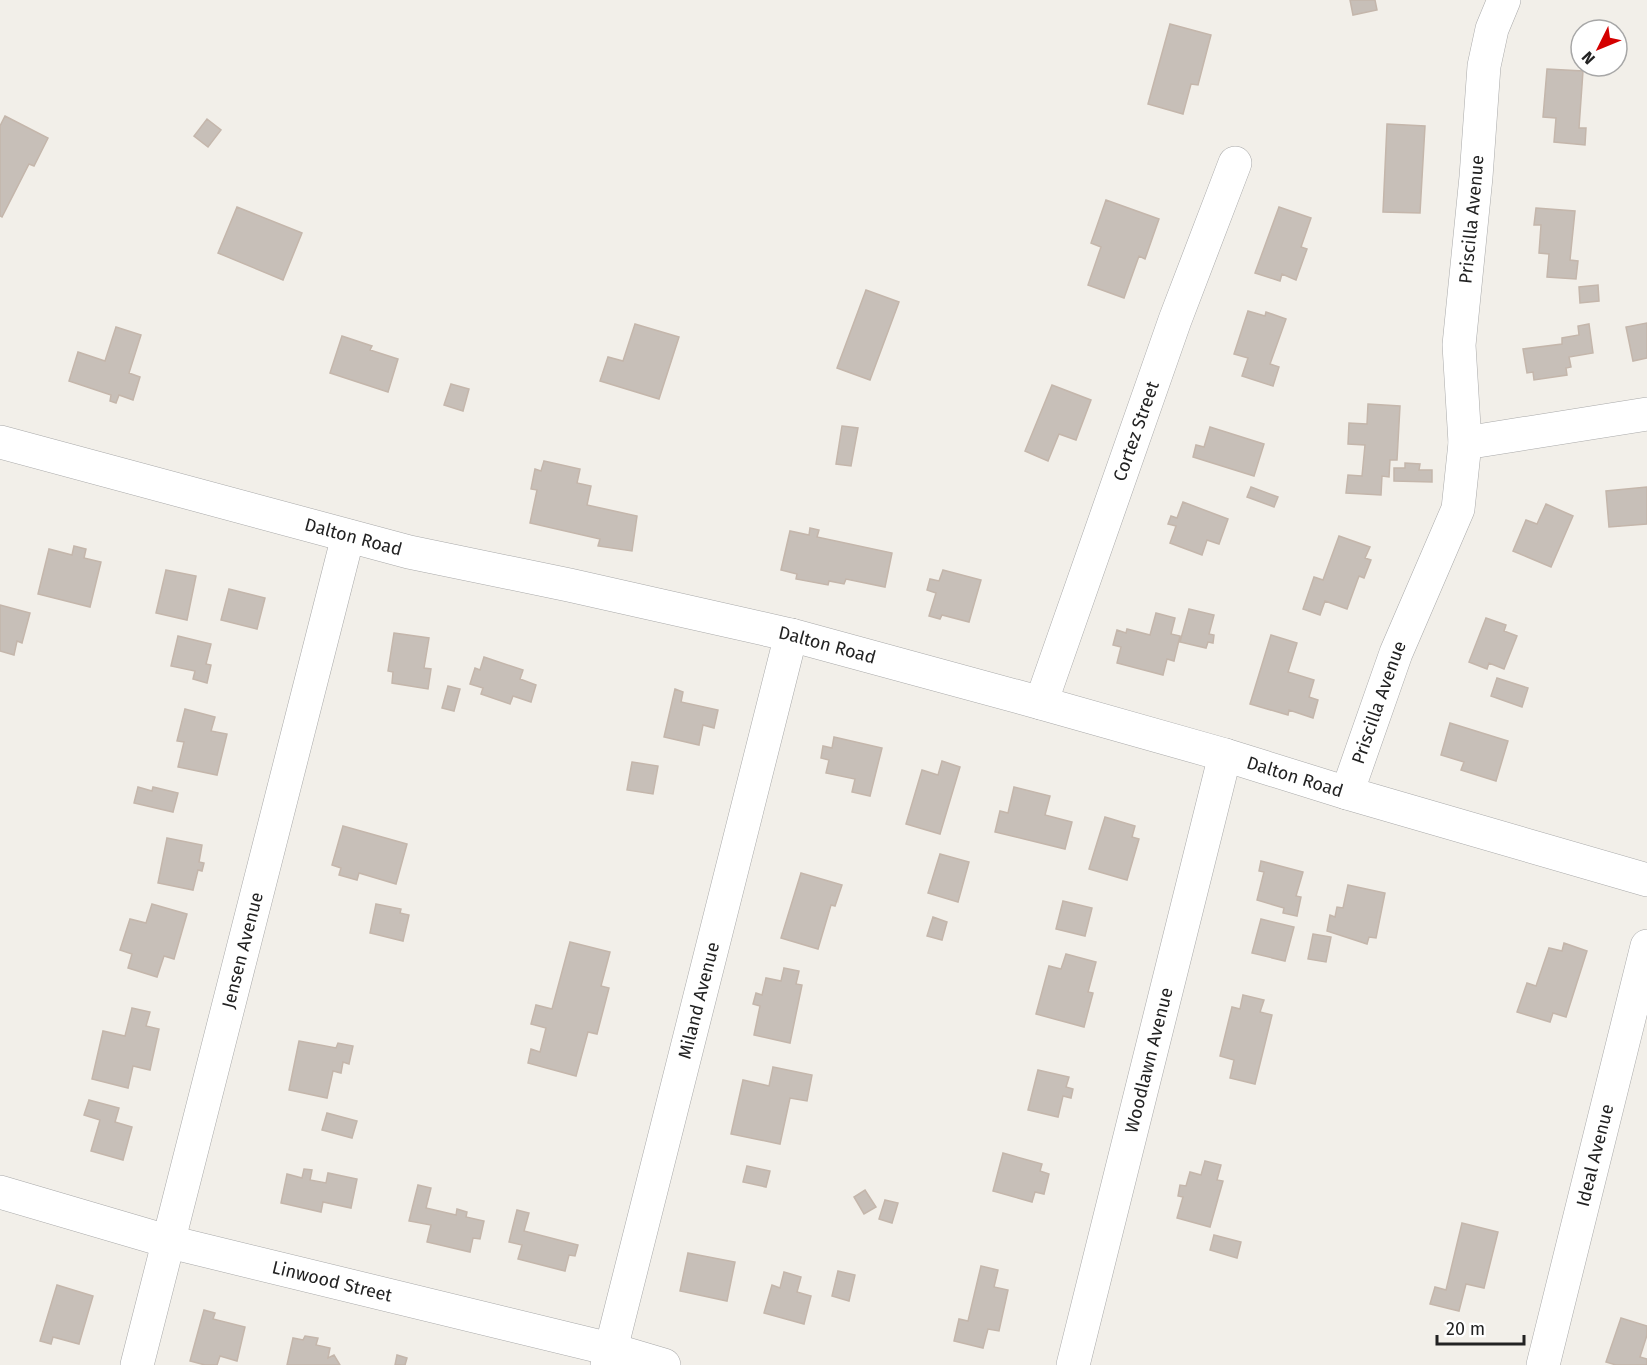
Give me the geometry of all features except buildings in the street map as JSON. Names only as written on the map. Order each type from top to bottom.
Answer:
[{"type":"street","name":"Priscilla Avenue","points":[[1347,793],[1396,653],[1458,509],[1466,443],[1459,345],[1476,177],[1484,66],[1492,29],[1504,0]]},
{"type":"street","name":"Cortez Street","points":[[1041,703],[1175,320],[1235,163]]},
{"type":"street","points":[[1466,443],[1647,414]]},
{"type":"street","name":"Dalton Road","points":[[0,442],[409,552],[791,635],[1225,755],[1647,880]]},
{"type":"street","name":"Jensen Avenue","points":[[137,1365],[348,537]]},
{"type":"street","name":"Miland Avenue","points":[[609,1357],[791,635]]},
{"type":"street","name":"Woodlawn Avenue","points":[[1073,1365],[1225,755]]},
{"type":"street","name":"Ideal Avenue","points":[[1543,1365],[1647,946]]},
{"type":"street","name":"Linwood Street","points":[[0,1192],[170,1242],[609,1357],[664,1365]]}]
